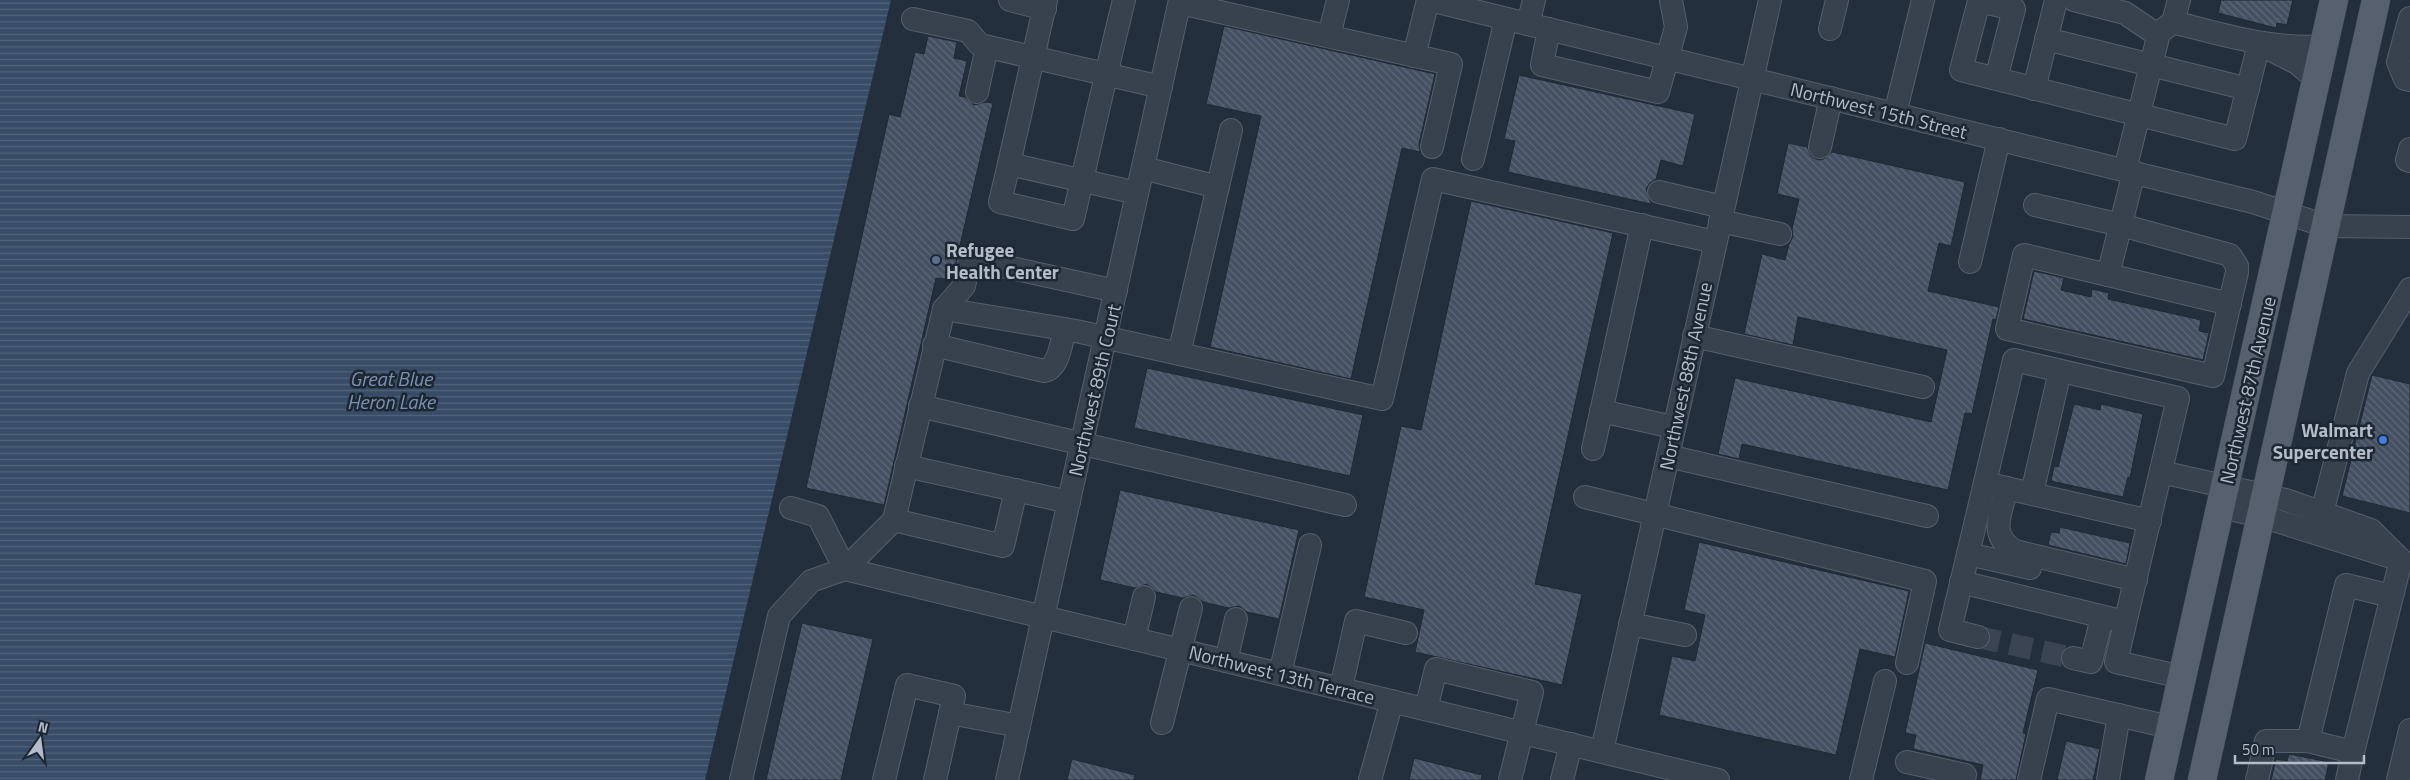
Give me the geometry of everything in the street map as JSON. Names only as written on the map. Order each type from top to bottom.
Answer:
[{"type":"main road","name":"Northwest 87th Avenue","points":[[2159,780],[2334,0]]},
{"type":"main road","points":[[2202,780],[2376,0]]},
{"type":"street","points":[[1010,0],[1046,4],[1000,202],[1073,219],[1124,0]]},
{"type":"street","points":[[1329,36],[1338,0]]},
{"type":"street","points":[[1414,56],[1434,0]]},
{"type":"street","name":"Northwest 15th Street","points":[[1434,0],[1495,11],[1539,27],[2253,202],[2326,226],[2410,227]]},
{"type":"street","points":[[1534,0],[1539,27],[1542,65],[1658,92],[1676,27],[1671,0]]},
{"type":"street","name":"Northwest 88th Avenue","points":[[1602,751],[1770,0]]},
{"type":"street","points":[[1830,28],[1837,0]]},
{"type":"street","points":[[1895,114],[1924,0]]},
{"type":"street","points":[[2034,89],[2056,0]]},
{"type":"street","points":[[2074,0],[2125,13],[2144,27],[2166,28],[2259,44],[2299,48],[2324,46]]},
{"type":"street","points":[[2108,275],[2121,225],[2139,115],[2151,65],[2179,0]]},
{"type":"street","points":[[1180,1],[1451,64],[1432,147]]},
{"type":"street","name":"Northwest 89th Court","points":[[1007,780],[1180,1]]},
{"type":"street","points":[[1473,160],[1495,11]]},
{"type":"street","points":[[2410,18],[2398,62],[2405,79],[2410,80]]},
{"type":"street","points":[[913,19],[968,31],[980,45],[987,47],[1161,87]]},
{"type":"street","points":[[2046,39],[2248,89]]},
{"type":"street","points":[[2259,44],[2297,63],[2316,79]]},
{"type":"street","points":[[1996,79],[2235,139],[2259,44]]},
{"type":"street","points":[[977,92],[987,47]]},
{"type":"street","points":[[1820,147],[1831,98]]},
{"type":"street","points":[[1179,354],[1231,130]]},
{"type":"street","points":[[1970,262],[1999,139]]},
{"type":"street","points":[[2410,149],[2407,160],[2410,161]]},
{"type":"street","points":[[1008,164],[1137,194]]},
{"type":"street","points":[[1143,168],[1218,187]]},
{"type":"street","points":[[944,309],[1065,329],[1382,399],[1433,179],[1642,225],[1719,223],[1780,234]]},
{"type":"street","points":[[1659,192],[1719,223]]},
{"type":"street","points":[[2035,204],[2230,255],[2237,266],[2237,272],[2230,301],[2213,376],[2007,329],[2024,255],[2108,275],[2230,301],[2265,308]]},
{"type":"street","points":[[1593,449],[1642,225]]},
{"type":"street","points":[[741,780],[779,616],[811,581],[845,569],[894,520],[944,309],[964,286],[970,259],[1116,291]]},
{"type":"street","points":[[2322,513],[2358,373],[2410,289]]},
{"type":"street","points":[[934,345],[1044,371],[1049,370],[1055,364],[1065,329]]},
{"type":"street","points":[[1694,336],[1923,387]]},
{"type":"street","points":[[1978,637],[1950,630],[2014,360],[2178,398],[2116,662],[2182,677]]},
{"type":"street","points":[[2032,494],[2060,371]]},
{"type":"street","points":[[920,406],[1345,505]]},
{"type":"street","points":[[1601,411],[1673,428]]},
{"type":"street","points":[[1668,456],[1927,516]]},
{"type":"street","points":[[906,466],[1069,502]]},
{"type":"street","points":[[2161,472],[2223,497],[2263,506],[2322,513],[2371,530],[2406,562]]},
{"type":"street","points":[[1985,483],[2150,521]]},
{"type":"street","points":[[2007,488],[1998,529],[1999,537],[2007,547],[2135,586]]},
{"type":"street","points":[[894,520],[1003,546],[1016,490]]},
{"type":"street","points":[[1585,497],[1925,581],[1908,663]]},
{"type":"street","points":[[2263,506],[2406,562]]},
{"type":"street","points":[[791,508],[818,516],[845,569]]},
{"type":"street","points":[[1280,674],[1310,545]]},
{"type":"street","points":[[1968,554],[2135,586]]},
{"type":"street","points":[[2347,780],[2391,596],[2406,562]]},
{"type":"street","name":"Northwest 13th Terrace","points":[[845,569],[1718,780]]},
{"type":"street","points":[[1960,582],[2125,622]]},
{"type":"street","points":[[2308,740],[2346,585],[2391,596]]},
{"type":"street","points":[[1134,638],[1144,597]]},
{"type":"street","points":[[1162,722],[1191,608]]},
{"type":"street","points":[[2073,658],[2091,662],[2102,617]]},
{"type":"street","points":[[1226,661],[1236,619]]},
{"type":"street","points":[[1341,688],[1356,621],[1406,633]]},
{"type":"street","points":[[1630,624],[1685,635]]},
{"type":"street","points":[[1426,709],[1436,669],[1532,692],[1510,780]]},
{"type":"street","points":[[1861,780],[1885,681]]},
{"type":"street","points":[[884,780],[907,685],[954,696],[935,780]]},
{"type":"street","points":[[2029,780],[2048,700],[2170,727]]},
{"type":"street","points":[[1370,780],[1392,701]]},
{"type":"street","points":[[950,713],[1019,726]]},
{"type":"street","points":[[2108,780],[2119,716]]},
{"type":"street","points":[[2398,780],[2410,730]]},
{"type":"street","points":[[2257,780],[2266,741],[2308,740],[2353,752]]},
{"type":"street","points":[[1562,780],[1571,744]]},
{"type":"street","points":[[1907,762],[1964,775],[1963,780]]},
{"type":"water","name":"Great Blue Heron Lake","points":[[0,0],[891,0],[705,780],[0,780]]},
{"type":"building","points":[[2221,0],[2293,0],[2287,25],[2277,23],[2276,28],[2218,13]]},
{"type":"building","points":[[1224,26],[1435,74],[1419,144],[1420,152],[1402,148],[1351,379],[1210,347],[1261,116],[1206,104]]},
{"type":"building","points":[[928,36],[957,42],[954,58],[967,61],[959,96],[965,97],[974,105],[985,102],[993,103],[952,280],[936,278],[884,505],[806,488],[889,114],[900,117],[915,52],[924,54]]},
{"type":"building","points":[[1519,75],[1695,114],[1683,166],[1661,160],[1656,179],[1646,189],[1651,204],[1508,172],[1515,141],[1504,139]]},
{"type":"building","points":[[1788,143],[1807,147],[1811,156],[1818,160],[1824,159],[1832,152],[1965,182],[1951,246],[1939,243],[1928,291],[1999,307],[1996,320],[1993,319],[1972,414],[1965,413],[1948,490],[1742,444],[1739,459],[1718,454],[1735,378],[1931,422],[1947,350],[1798,317],[1793,345],[1744,334],[1762,254],[1785,260],[1793,237],[1792,229],[1799,199],[1777,194]]},
{"type":"building","points":[[1471,201],[1613,233],[1535,584],[1582,594],[1562,685],[1415,652],[1424,610],[1364,597],[1401,426],[1421,430]]},
{"type":"building","points":[[2034,271],[2064,278],[2061,290],[2091,297],[2092,289],[2109,293],[2108,299],[2201,320],[2199,331],[2209,333],[2203,360],[2023,319]]},
{"type":"building","points":[[1147,368],[1363,415],[1350,476],[1134,428]]},
{"type":"building","name":"Walmart Supercenter","points":[[2372,375],[2410,384],[2410,513],[2342,496]]},
{"type":"building","points":[[2074,404],[2100,410],[2101,404],[2143,414],[2130,478],[2128,477],[2123,497],[2051,481],[2054,466],[2058,467]]},
{"type":"building","points":[[1120,490],[1299,530],[1279,619],[1247,612],[1239,606],[1229,608],[1203,602],[1194,595],[1183,598],[1156,592],[1147,584],[1135,588],[1100,580]]},
{"type":"building","points":[[2060,527],[2130,543],[2126,564],[2048,545],[2051,532],[2059,533]]},
{"type":"building","points":[[1699,542],[1909,591],[1895,657],[1860,649],[1836,755],[1659,715],[1672,656],[1695,661],[1705,615],[1684,610]]},
{"type":"building","points":[[802,623],[873,639],[841,780],[766,780]]},
{"type":"building","points":[[1925,643],[2038,670],[2023,733],[2026,734],[2016,780],[1980,780],[1983,765],[1913,749],[1916,735],[1905,733]]},
{"type":"building","points":[[2066,741],[2100,749],[2093,780],[2057,780]]},
{"type":"building","points":[[2289,754],[2329,762],[2325,780],[2271,780],[2276,759],[2287,761]]},
{"type":"building","points":[[1414,758],[1482,775],[1481,780],[1409,780]]},
{"type":"building","points":[[1072,759],[1135,775],[1134,780],[1067,780]]},
{"type":"tunnel","points":[[1978,637],[2073,658]]},
{"type":"place","name":"Refugee Health Center","points":[[936,260]]},
{"type":"place","name":"Walmart Supercenter","points":[[2383,440]]}]
